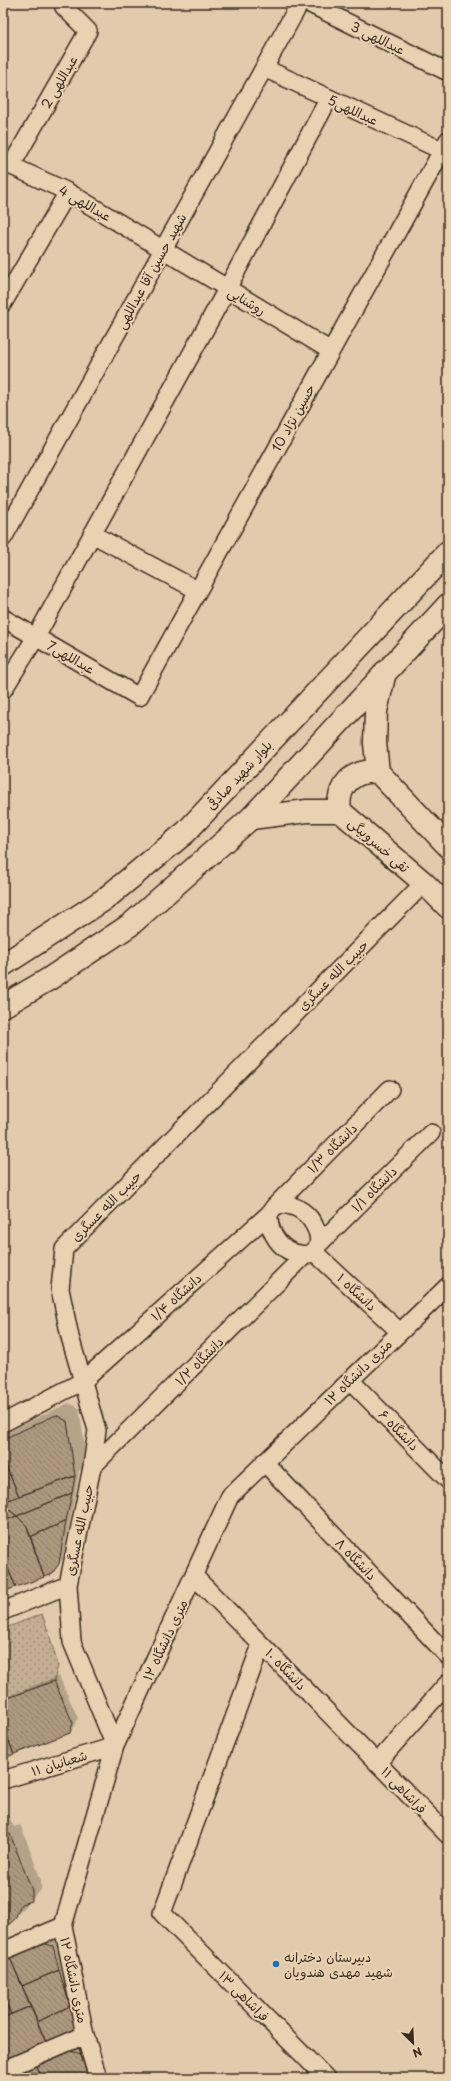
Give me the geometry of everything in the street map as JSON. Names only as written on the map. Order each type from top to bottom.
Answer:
[{"type":"main road","name":"بلوار شهید صادقی","points":[[3,965],[105,899],[186,832],[448,552]]},
{"type":"main road","points":[[3,1006],[49,979],[130,925],[251,818],[448,605]]},
{"type":"main road","points":[[385,672],[376,711],[375,743],[378,772],[448,846]]},
{"type":"main road","points":[[340,811],[340,795],[348,781],[362,772],[378,772]]},
{"type":"main road","name":"تقی خسروبیگی","points":[[251,818],[307,811],[340,811],[424,883],[448,907]]},
{"type":"street","name":"عبداللهی 2","points":[[7,164],[88,31],[64,6],[66,3]]},
{"type":"street","name":"شهید حسین آقا عبداللهی","points":[[3,538],[300,3]]},
{"type":"street","name":"عبداللهی 3","points":[[308,3],[448,72]]},
{"type":"street","name":"عبداللهی5","points":[[264,68],[329,98],[445,145]]},
{"type":"street","points":[[3,690],[36,637],[227,289],[329,98]]},
{"type":"street","name":"حسین نژاد 10","points":[[139,697],[445,145]]},
{"type":"street","name":"عبداللهی 4","points":[[7,164],[68,192],[163,250]]},
{"type":"street","points":[[3,303],[68,192]]},
{"type":"street","name":"روشنایی","points":[[163,250],[331,351]]},
{"type":"street","points":[[92,534],[197,590]]},
{"type":"street","name":"عبداللهی7","points":[[3,618],[139,697]]},
{"type":"street","name":"حبیب الله عسگری","points":[[115,1746],[72,1642],[68,1585],[92,1466],[97,1430],[70,1337],[60,1289],[64,1249],[424,883]]},
{"type":"street","name":"دانشگاه ۱/۳","points":[[271,1210],[390,1089]]},
{"type":"street","name":"دانشگاه ۱/۱","points":[[312,1251],[431,1133]]},
{"type":"street","points":[[281,1204],[291,1206],[302,1211],[316,1229],[312,1251],[290,1252],[282,1246],[271,1229],[271,1210],[281,1204]]},
{"type":"street","name":"دانشگاه ۱/۴","points":[[3,1423],[83,1381],[271,1210]]},
{"type":"street","name":"دانشگاه ۱","points":[[312,1251],[400,1332]]},
{"type":"street","name":"دانشگاه ۱/۲","points":[[92,1466],[312,1251]]},
{"type":"street","name":"۱۲ متری دانشگاه","points":[[98,2078],[85,2035],[62,1926],[115,1746],[230,1496],[400,1332],[446,1290]]},
{"type":"street","name":"دانشگاه ۶","points":[[350,1380],[448,1480]]},
{"type":"street","name":"دانشگاه ۸","points":[[264,1462],[448,1656]]},
{"type":"street","name":"دانشگاه ۱۰","points":[[194,1576],[377,1763]]},
{"type":"street","points":[[3,1611],[68,1585]]},
{"type":"street","name":"فراشاهی ۱۳","points":[[261,1645],[162,1913],[326,2078]]},
{"type":"street","points":[[377,1763],[448,1683]]},
{"type":"street","name":"شعبانیان ۱۱","points":[[3,1780],[115,1746]]},
{"type":"street","name":"فراشاهی ۱۱","points":[[377,1763],[448,1835]]},
{"type":"street","points":[[3,1951],[62,1926]]},
{"type":"street","points":[[3,2070],[85,2035]]},
{"type":"shaded area","points":[[42,1614],[58,1666],[54,1681],[3,1700],[3,1629]]},
{"type":"building","points":[[56,1415],[67,1421],[75,1476],[19,1496],[3,1459],[3,1439]]},
{"type":"building","points":[[3,1459],[19,1496],[3,1502]]},
{"type":"building","points":[[75,1476],[72,1493],[17,1516],[3,1505],[3,1502]]},
{"type":"building","points":[[72,1493],[66,1521],[30,1537],[27,1526],[17,1516]]},
{"type":"building","points":[[3,1505],[17,1516],[3,1521]]},
{"type":"building","points":[[17,1516],[27,1526],[44,1577],[16,1587],[3,1558],[3,1521]]},
{"type":"building","points":[[66,1521],[59,1564],[51,1575],[44,1577],[30,1537]]},
{"type":"building","points":[[3,1558],[16,1587],[3,1592]]},
{"type":"building","points":[[54,1681],[73,1723],[70,1733],[14,1754],[3,1727],[3,1700]]},
{"type":"building","points":[[3,1727],[14,1754],[3,1759]]},
{"type":"building","points":[[3,1833],[4,1836],[10,1834],[32,1890],[32,1901],[21,1904],[15,1919],[3,1930]]},
{"type":"building","points":[[42,1943],[53,1946],[59,1970],[22,1986],[10,1958]]},
{"type":"building","points":[[10,1958],[31,2006],[11,2014],[3,1997],[3,1961]]},
{"type":"building","points":[[59,1970],[70,2006],[37,2022],[22,1986]]},
{"type":"building","points":[[3,1997],[11,2014],[3,2018]]},
{"type":"building","points":[[31,2006],[47,2045],[6,2061],[3,2054],[3,2018]]},
{"type":"building","points":[[70,2006],[76,2027],[71,2034],[47,2045],[37,2022]]},
{"type":"building","points":[[71,2051],[81,2054],[88,2078],[41,2078],[36,2066]]},
{"type":"building","points":[[36,2066],[41,2078],[9,2078]]},
{"type":"place","name":"دبیرستان دخترانه شهید مهدی هندویان","points":[[276,1964]]}]
